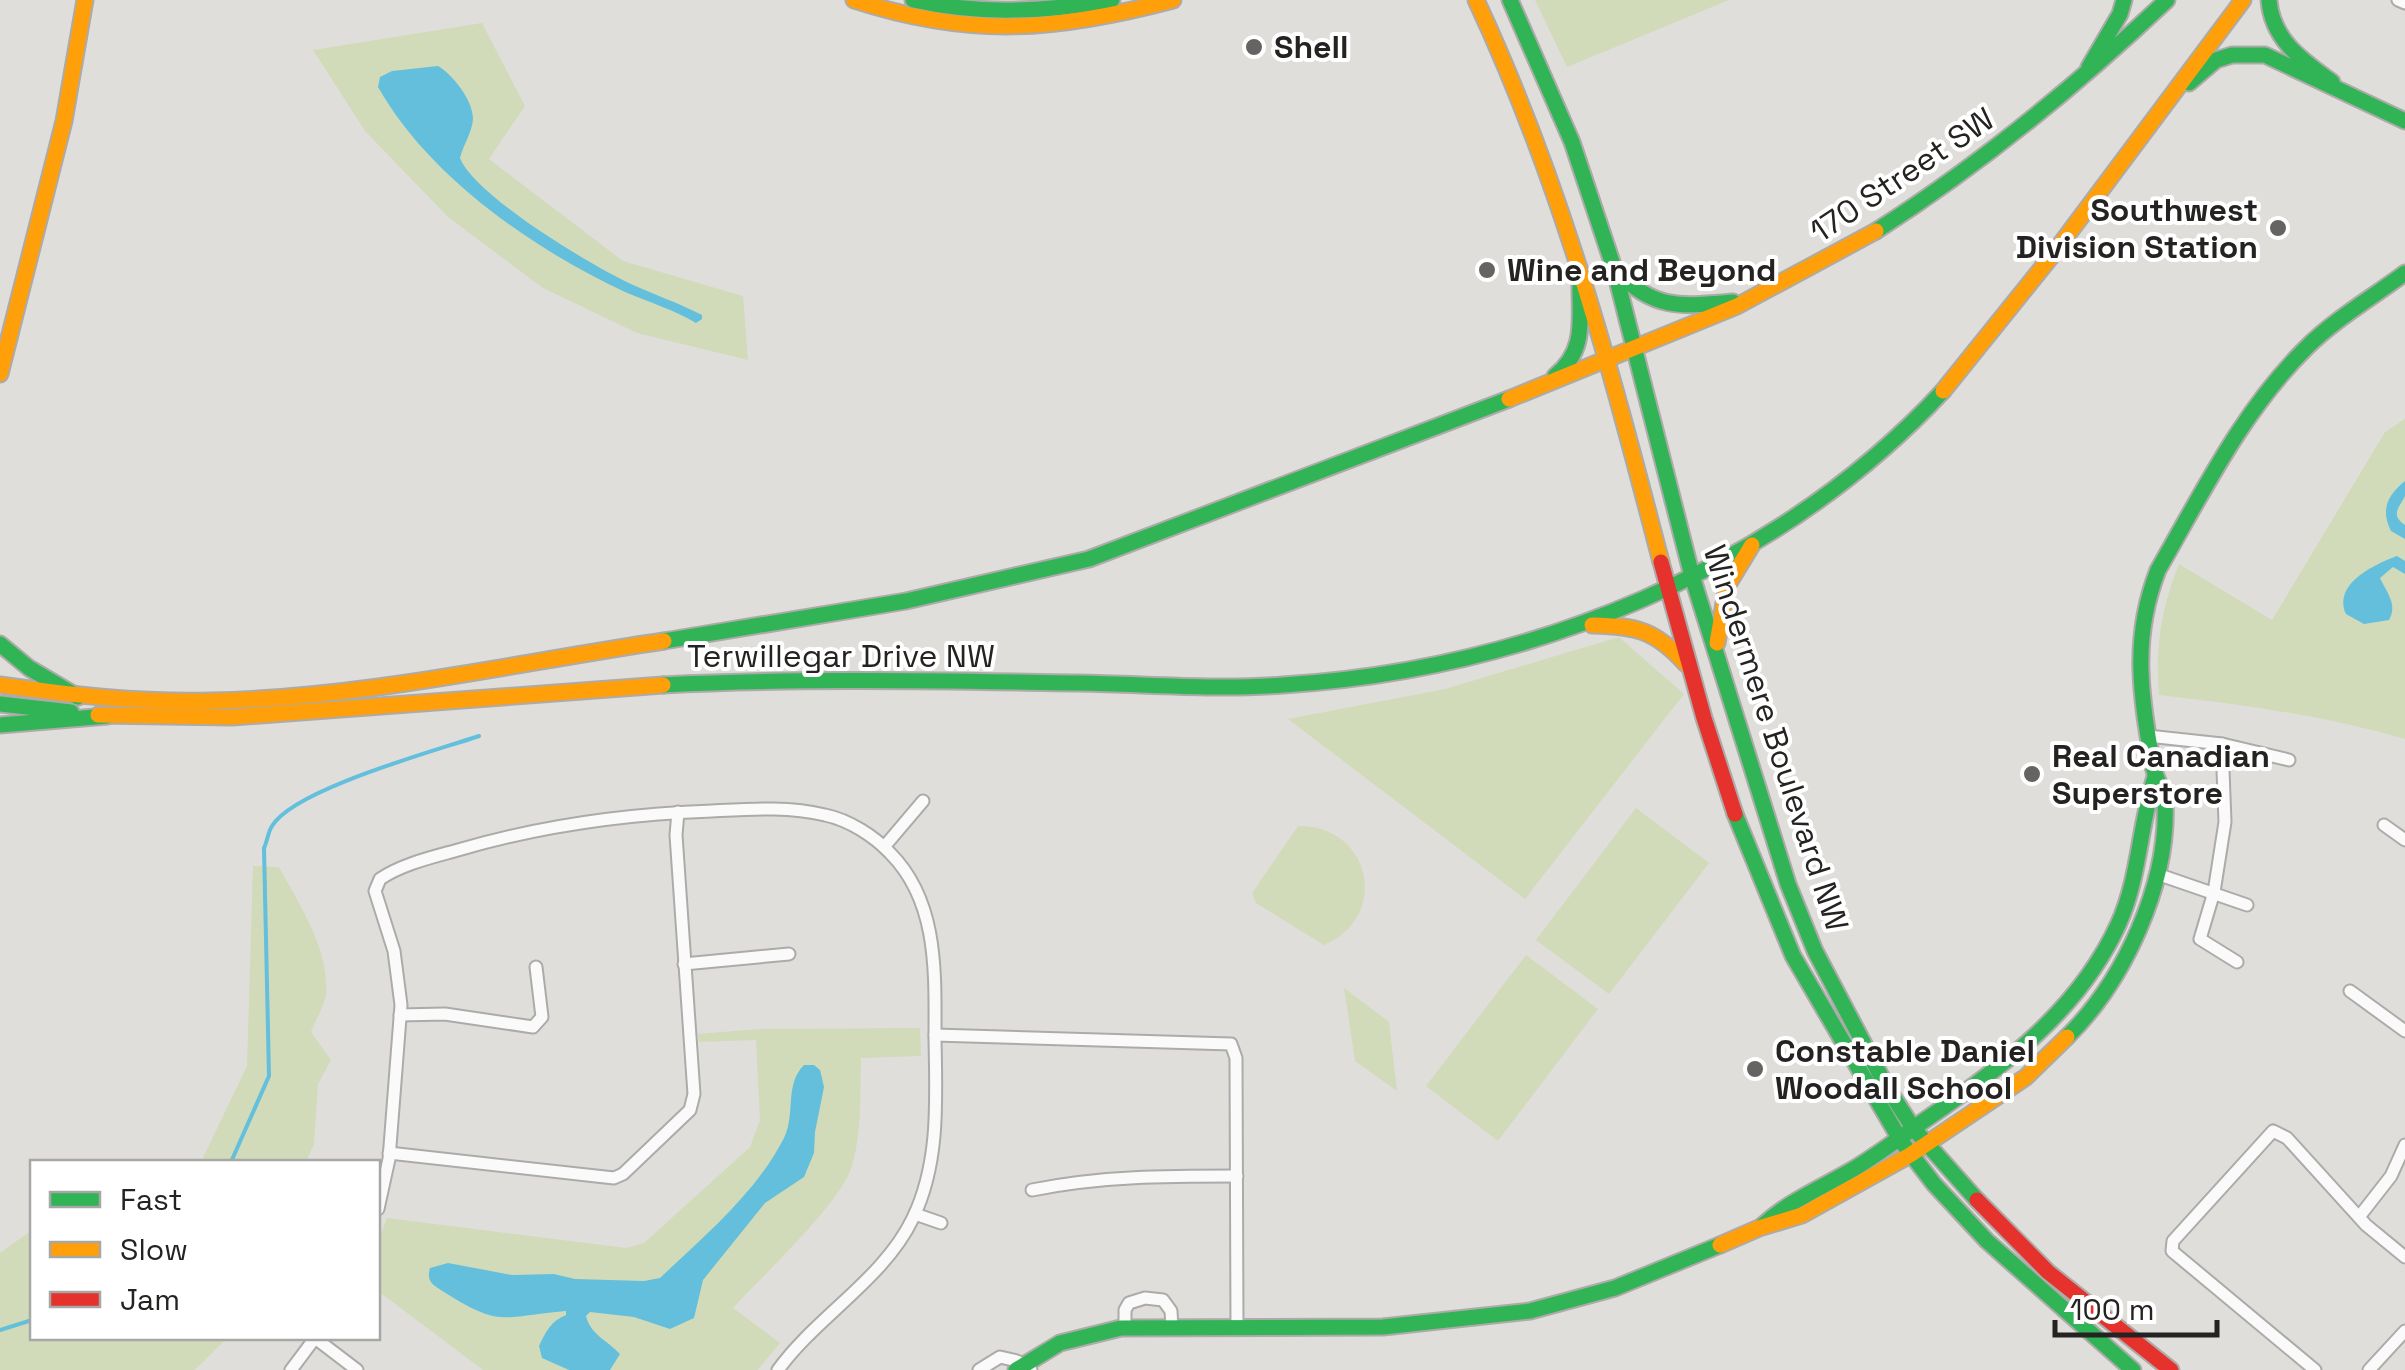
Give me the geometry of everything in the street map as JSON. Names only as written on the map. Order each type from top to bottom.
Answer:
[{"type":"main road","points":[[0,374],[64,122],[84,0]]},
{"type":"main road","points":[[854,0],[931,23],[1024,29],[1123,14],[1173,0]]},
{"type":"main road","points":[[913,0],[946,9],[991,13],[1050,10],[1112,0]]},
{"type":"main road","name":"Windermere Boulevard NW","points":[[1476,0],[1540,152],[1581,269],[1688,666],[1738,827],[1779,928],[1910,1155],[1987,1242],[2133,1370]]},
{"type":"main road","points":[[1497,0],[1524,29]]},
{"type":"main road","name":"Windermere Boulevard NW","points":[[1510,0],[1572,142],[1614,268],[1638,349],[1692,576],[1777,848],[1815,950],[1866,1050],[1927,1144],[2048,1272],[2171,1370]]},
{"type":"main road","points":[[2082,79],[2120,14],[2124,0]]},
{"type":"main road","name":"170 Street SW","points":[[1608,361],[1747,301],[1857,242],[1978,163],[2082,79],[2167,0]]},
{"type":"main road","points":[[1692,576],[1801,513],[1885,448],[1932,402],[1994,331],[2243,0]]},
{"type":"main road","points":[[2269,0],[2273,28],[2289,50],[2343,90]]},
{"type":"main road","points":[[2166,102],[2216,60],[2248,53],[2281,61],[2405,121]]},
{"type":"main road","points":[[1614,268],[1631,288],[1654,302],[1675,306],[1747,301]]},
{"type":"main road","points":[[1544,386],[1572,362],[1578,344],[1581,269]]},
{"type":"main road","points":[[1024,1368],[1060,1343],[1084,1334],[1125,1328],[1383,1328],[1530,1311],[1632,1282],[1759,1228],[1802,1215],[1910,1155],[2026,1077],[2075,1029],[2104,993],[2128,954],[2157,874],[2164,841],[2166,799],[2155,777],[2148,736],[2140,643],[2148,595],[2168,550],[2240,427],[2280,373],[2310,343],[2405,273]]},
{"type":"main road","name":"Terwillegar Drive NW","points":[[0,685],[78,697],[238,700],[304,695],[942,596],[1089,558],[1608,361]]},
{"type":"main road","points":[[1716,648],[1727,586],[1754,543]]},
{"type":"main road","name":"Terwillegar Drive NW","points":[[0,704],[107,716],[246,717],[764,681],[1296,685],[1391,674],[1489,654],[1583,625],[1692,576]]},
{"type":"main road","points":[[1583,625],[1634,625],[1673,649],[1688,666]]},
{"type":"main road","points":[[0,644],[29,668],[78,697]]},
{"type":"main road","points":[[0,725],[107,716]]},
{"type":"main road","points":[[1759,1228],[1778,1210],[1852,1170],[1986,1079],[2065,1008],[2092,972],[2136,879],[2147,799],[2155,777]]},
{"type":"street","points":[[2398,0],[2405,4]]},
{"type":"street","points":[[2148,736],[2222,744],[2290,760]]},
{"type":"street","points":[[2222,744],[2225,822],[2214,892],[2200,939],[2237,962]]},
{"type":"street","points":[[884,847],[923,802]]},
{"type":"street","points":[[380,1199],[389,1153],[400,1015],[394,951],[376,895],[380,879],[437,856],[570,822],[678,812],[789,809],[828,815],[862,830],[884,847],[911,878],[925,909],[933,958],[936,1130],[930,1169],[915,1214],[894,1248],[818,1323],[778,1370]]},
{"type":"street","points":[[389,1153],[614,1178],[623,1174],[694,1102],[676,835],[678,812]]},
{"type":"street","points":[[2384,824],[2405,840]]},
{"type":"street","points":[[2157,874],[2247,904]]},
{"type":"street","points":[[684,964],[790,954]]},
{"type":"street","points":[[400,1015],[444,1014],[533,1027],[542,1017],[536,967]]},
{"type":"street","points":[[2350,991],[2405,1031]]},
{"type":"street","points":[[936,1035],[1231,1044],[1236,1058],[1237,1327]]},
{"type":"street","points":[[2315,1370],[2172,1252],[2173,1241],[2273,1131],[2288,1138],[2360,1217],[2405,1257]]},
{"type":"street","points":[[2360,1217],[2391,1176],[2405,1145]]},
{"type":"street","points":[[1032,1190],[1080,1180],[1130,1176],[1237,1176]]},
{"type":"street","points":[[915,1214],[941,1223]]},
{"type":"street","points":[[1125,1328],[1129,1303],[1144,1298],[1163,1300],[1171,1310],[1172,1328]]},
{"type":"street","points":[[2369,1370],[2405,1332]]},
{"type":"street","points":[[291,1370],[314,1340]]},
{"type":"street","points":[[318,1340],[357,1370]]},
{"type":"street","points":[[979,1370],[1000,1357],[1024,1368]]},
{"type":"green space","points":[[1535,0],[1729,0],[1567,67]]},
{"type":"green space","points":[[482,23],[525,106],[489,159],[623,261],[743,296],[748,360],[637,333],[543,288],[448,217],[365,131],[313,50]]},
{"type":"green space","points":[[2405,419],[2405,739],[2313,717],[2159,695],[2161,628],[2179,564],[2272,620],[2385,432]]},
{"type":"green space","points":[[1619,637],[1684,694],[1525,899],[1288,719],[1445,689]]},
{"type":"green space","points":[[1636,808],[1709,863],[1609,994],[1536,940]]},
{"type":"green space","points":[[1298,826],[1323,830],[1342,840],[1356,856],[1364,874],[1358,914],[1345,932],[1324,945],[1256,903],[1252,893]]},
{"type":"green space","points":[[253,866],[279,867],[312,928],[326,978],[326,995],[311,1032],[331,1060],[318,1084],[314,1144],[307,1160],[202,1160],[247,1066]]},
{"type":"green space","points":[[1526,955],[1598,1009],[1498,1141],[1426,1086]]},
{"type":"green space","points":[[1344,988],[1389,1022],[1397,1091],[1355,1061]]},
{"type":"green space","points":[[920,1028],[921,1056],[861,1058],[857,1140],[845,1181],[817,1219],[733,1308],[780,1343],[758,1370],[483,1370],[380,1293],[380,1237],[387,1218],[626,1248],[644,1243],[750,1147],[760,1120],[756,1040],[699,1042],[698,1034],[758,1029]]},
{"type":"green space","points":[[30,1231],[30,1340],[225,1340],[195,1370],[0,1370],[0,1253]]},
{"type":"water","points":[[438,66],[456,82],[470,104],[473,119],[460,158],[470,174],[536,229],[631,284],[702,315],[702,319],[696,323],[590,275],[520,232],[454,180],[399,120],[378,87],[380,77],[392,71]]},
{"type":"water","points":[[2405,481],[2405,496],[2397,515],[2405,525],[2405,539],[2391,531],[2386,509],[2390,497]]},
{"type":"water","points":[[2397,556],[2405,561],[2405,574],[2393,567],[2380,578],[2392,604],[2389,620],[2364,624],[2346,614],[2343,603],[2350,585],[2367,570]]},
{"type":"water","points":[[804,1065],[820,1070],[824,1087],[814,1153],[804,1177],[765,1203],[703,1280],[694,1318],[670,1329],[634,1317],[590,1312],[586,1316],[591,1328],[620,1354],[610,1370],[569,1370],[542,1358],[539,1346],[544,1336],[566,1311],[491,1316],[463,1304],[430,1280],[430,1268],[448,1263],[512,1275],[644,1281],[660,1278],[728,1213],[772,1158],[784,1138],[794,1081]]},
{"type":"waterway","points":[[232,1160],[269,1076],[264,848],[272,826],[285,812],[336,785],[479,736]]},
{"type":"waterway","points":[[0,1330],[30,1321]]},
{"type":"traffic: fast","points":[[913,0],[1012,10],[1112,0]]},
{"type":"traffic: fast","points":[[1510,0],[1572,142],[1614,268],[1692,576],[1788,884],[1815,951],[1885,1084],[1913,1128],[1977,1200]]},
{"type":"traffic: fast","points":[[2089,67],[2124,0]]},
{"type":"traffic: fast","points":[[1876,231],[2027,123],[2167,0]]},
{"type":"traffic: fast","points":[[2269,0],[2282,38],[2332,82]]},
{"type":"traffic: fast","points":[[2189,83],[2216,60],[2232,55],[2265,55],[2405,121]]},
{"type":"traffic: fast","points":[[1618,272],[1657,300],[1685,305],[1733,302]]},
{"type":"traffic: fast","points":[[2067,1037],[2088,1014],[2124,960],[2151,898],[2159,865],[2165,802],[2153,766],[2141,668],[2144,620],[2158,570],[2225,453],[2284,372],[2330,327],[2405,273]]},
{"type":"traffic: fast","points":[[1555,376],[1566,366],[1577,344],[1580,278]]},
{"type":"traffic: fast","points":[[663,685],[871,681],[1257,686],[1374,675],[1465,658],[1554,633],[1641,600],[1725,559],[1803,511],[1877,455],[1943,391]]},
{"type":"traffic: fast","points":[[664,641],[906,601],[1089,559],[1509,399]]},
{"type":"traffic: fast","points":[[0,644],[29,668],[78,697]]},
{"type":"traffic: fast","points":[[0,704],[71,712]]},
{"type":"traffic: fast","points":[[0,725],[107,716]]},
{"type":"traffic: fast","points":[[1762,1226],[1794,1202],[1872,1158],[1956,1098],[2011,1056],[2061,1010],[2102,956],[2118,925],[2131,889],[2155,777]]},
{"type":"traffic: fast","points":[[1735,814],[1793,956],[1901,1141],[1934,1184],[1987,1241],[2133,1370]]},
{"type":"traffic: fast","points":[[1016,1370],[1060,1343],[1121,1328],[1383,1327],[1530,1311],[1615,1288],[1720,1245]]},
{"type":"traffic: slow","points":[[0,374],[64,121],[85,0]]},
{"type":"traffic: slow","points":[[854,0],[937,20],[1013,26],[1090,18],[1173,0]]},
{"type":"traffic: slow","points":[[1476,0],[1534,138],[1582,276],[1661,562]]},
{"type":"traffic: slow","points":[[1943,391],[2054,253],[2243,0]]},
{"type":"traffic: slow","points":[[1509,399],[1737,306],[1876,231]]},
{"type":"traffic: slow","points":[[1717,643],[1727,586],[1752,545]]},
{"type":"traffic: slow","points":[[1592,625],[1644,632],[1665,644],[1686,664]]},
{"type":"traffic: slow","points":[[0,685],[132,699],[269,698],[439,678],[664,641]]},
{"type":"traffic: slow","points":[[98,715],[232,717],[663,685]]},
{"type":"traffic: slow","points":[[1720,1245],[1802,1215],[1910,1155],[2026,1077],[2067,1037]]},
{"type":"traffic: jam","points":[[1661,562],[1735,814]]},
{"type":"traffic: jam","points":[[1977,1200],[2048,1272],[2171,1370]]},
{"type":"place","name":"Shell","points":[[1254,47]]},
{"type":"place","name":"Southwest Division Station","points":[[2278,228]]},
{"type":"place","name":"Wine and Beyond","points":[[1487,270]]},
{"type":"place","name":"Real Canadian Superstore","points":[[2032,774]]},
{"type":"place","name":"Constable Daniel Woodall School","points":[[1755,1069]]}]
